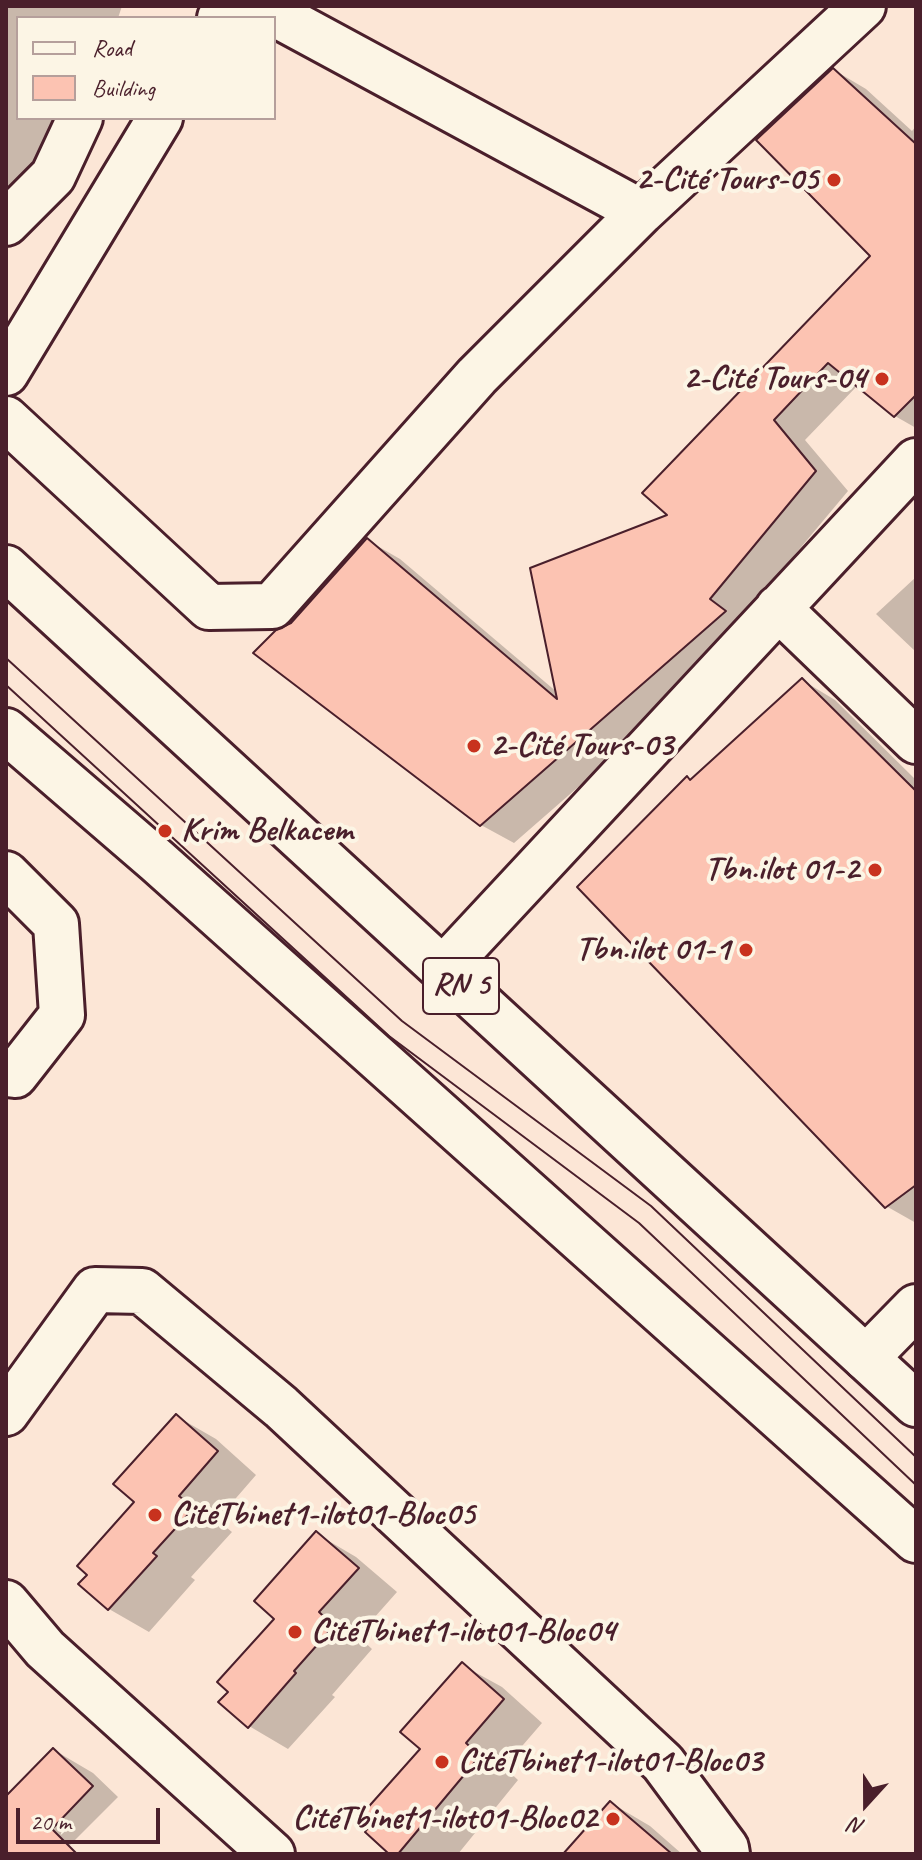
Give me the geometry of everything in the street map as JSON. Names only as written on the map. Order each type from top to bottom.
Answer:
[{"type":"street","points":[[260,6],[641,212]]},
{"type":"street","points":[[6,419],[209,607],[272,606],[477,376],[641,212],[863,6]]},
{"type":"street","points":[[6,223],[53,176],[79,120]]},
{"type":"street","points":[[6,373],[159,120]]},
{"type":"street","points":[[443,969],[916,461]]},
{"type":"street","name":"RN 5","points":[[6,568],[916,1404]]},
{"type":"street","points":[[778,608],[916,741]]},
{"type":"street","points":[[6,731],[169,872],[916,1540]]},
{"type":"street","points":[[6,874],[56,924],[62,1015],[15,1075],[6,1074]]},
{"type":"street","points":[[6,1413],[95,1290],[142,1291],[281,1407],[663,1763],[726,1848],[727,1854]]},
{"type":"street","points":[[866,1358],[916,1307]]},
{"type":"street","points":[[6,1603],[45,1649],[272,1854]]},
{"type":"building","points":[[833,68],[916,144],[916,395],[894,417],[828,363],[774,420],[816,471],[710,599],[726,611],[480,826],[253,653],[276,630],[291,623],[367,538],[557,699],[530,568],[667,515],[642,493],[870,256],[756,140]]},
{"type":"building","name":"Tbn.ilot 01-1","points":[[802,678],[916,791],[916,1185],[885,1208],[577,887],[687,776],[690,780]]},
{"type":"building","name":"CitéTbinet1-ilot01-Bloc05","points":[[176,1414],[218,1451],[179,1496],[194,1508],[153,1553],[157,1556],[108,1610],[78,1584],[87,1575],[77,1566],[134,1502],[113,1484]]},
{"type":"building","name":"CitéTbinet1-ilot01-Bloc04","points":[[316,1531],[359,1568],[319,1612],[334,1626],[248,1728],[218,1702],[228,1692],[217,1682],[274,1619],[254,1601]]},
{"type":"building","name":"CitéTbinet1-ilot01-Bloc03","points":[[462,1662],[504,1699],[466,1743],[480,1756],[398,1854],[389,1854],[365,1832],[373,1822],[363,1813],[420,1749],[400,1732]]},
{"type":"building","points":[[53,1748],[93,1786],[52,1829],[77,1854],[6,1854],[6,1796]]},
{"type":"building","name":"CitéTbinet1-ilot01-Bloc02","points":[[610,1801],[672,1854],[563,1854]]},
{"type":"tram line","points":[[6,658],[402,1021],[651,1206],[916,1457]]},
{"type":"tram line","points":[[6,685],[389,1036],[639,1223],[916,1485]]},
{"type":"place","name":"2-Cité Tours-05","points":[[834,180]]},
{"type":"place","name":"2-Cité Tours-04","points":[[882,379]]},
{"type":"place","name":"2-Cité Tours-03","points":[[474,746]]},
{"type":"place","name":"Krim Belkacem","points":[[165,831]]},
{"type":"place","name":"Tbn.ilot 01-2","points":[[875,870]]},
{"type":"place","name":"Tbn.ilot 01-1","points":[[746,950]]},
{"type":"place","name":"CitéTbinet1-ilot01-Bloc05","points":[[155,1515]]},
{"type":"place","name":"CitéTbinet1-ilot01-Bloc04","points":[[295,1632]]},
{"type":"place","name":"CitéTbinet1-ilot01-Bloc03","points":[[442,1762]]},
{"type":"place","name":"CitéTbinet1-ilot01-Bloc02","points":[[613,1819]]}]
